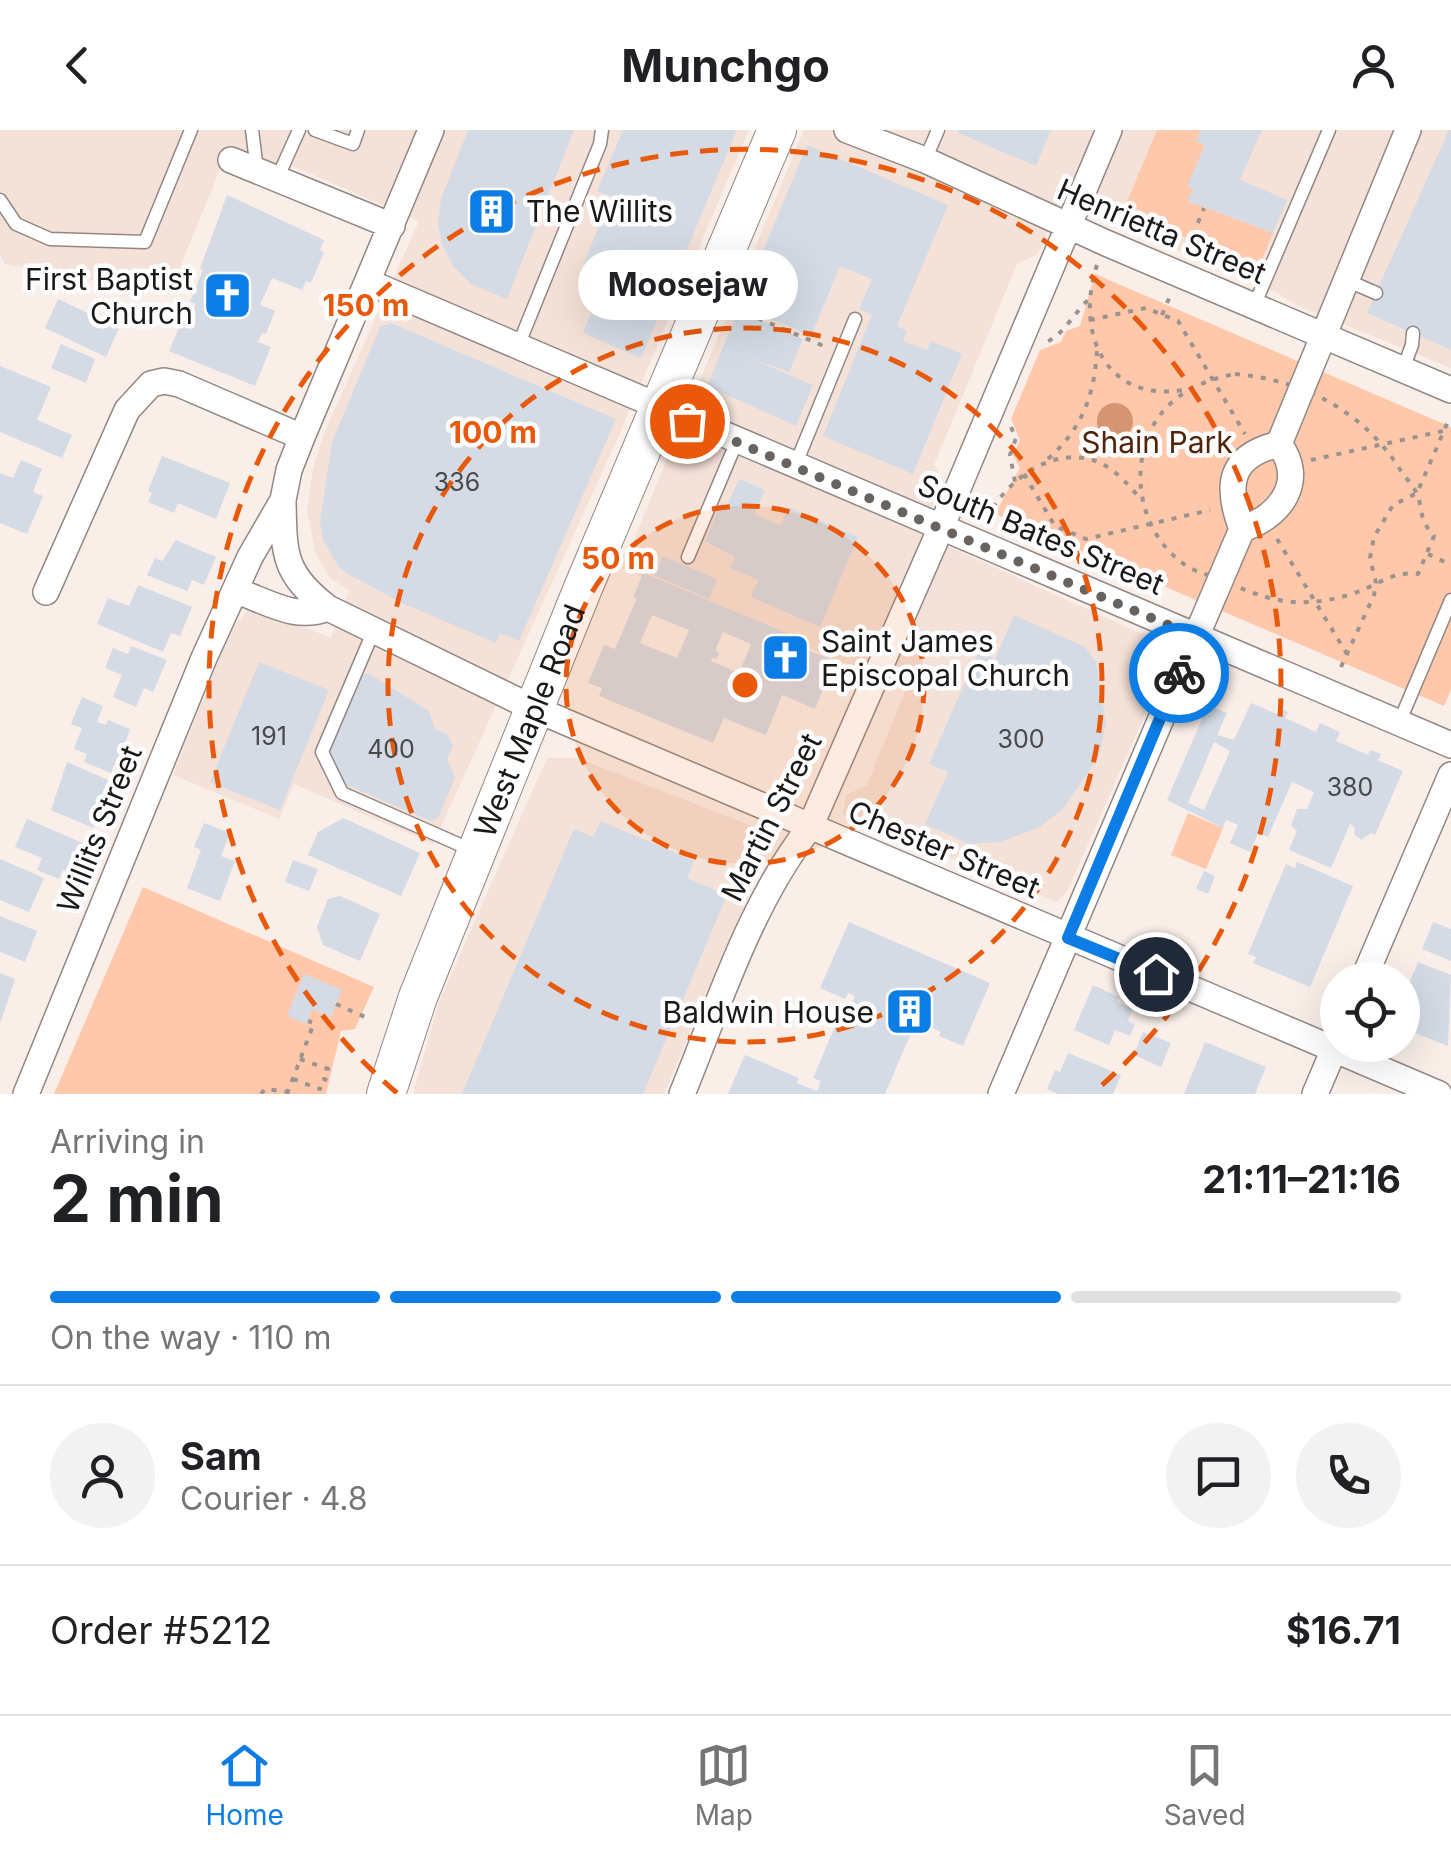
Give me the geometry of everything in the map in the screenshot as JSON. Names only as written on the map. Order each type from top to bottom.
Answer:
[{"type":"main road","name":"West Maple Road","points":[[386,1094],[412,1015],[535,709],[777,130]]},
{"type":"street","name":"Willits Street","points":[[26,1094],[204,658],[250,557],[283,500],[302,437],[430,130]]},
{"type":"street","name":"Henrietta Street","points":[[848,130],[1451,390]]},
{"type":"street","name":"Martin Street","points":[[682,1094],[754,921],[789,854],[810,827],[942,527],[1109,130]]},
{"type":"street","points":[[1005,1093],[1194,636],[1247,518],[1286,497],[1275,453],[1408,130]]},
{"type":"street","points":[[231,160],[392,226]]},
{"type":"street","name":"South Bates Street","points":[[368,282],[1451,745]]},
{"type":"street","points":[[46,592],[117,429],[136,396],[151,384],[178,384],[302,437]]},
{"type":"street","points":[[1247,518],[1235,475],[1246,458],[1275,453]]},
{"type":"street","points":[[236,591],[310,616],[328,608],[309,593],[289,568],[284,552],[283,500]]},
{"type":"street","name":"Chester Street","points":[[328,608],[535,709],[1068,938],[1320,1039]]},
{"type":"street","points":[[1371,962],[1451,775]]},
{"type":"street","points":[[1315,1094],[1329,1062]]},
{"type":"street","name":"Chester Street","points":[[1372,1062],[1439,1094]]},
{"type":"lane","points":[[0,200],[16,224],[50,239],[146,242],[191,130]]},
{"type":"lane","points":[[252,130],[267,175]]},
{"type":"lane","points":[[267,175],[299,130]]},
{"type":"lane","points":[[315,130],[352,144],[358,130]]},
{"type":"lane","points":[[517,348],[600,144],[602,130]]},
{"type":"lane","points":[[925,160],[938,130]]},
{"type":"lane","points":[[1254,306],[1328,130]]},
{"type":"lane","points":[[1346,280],[1376,294]]},
{"type":"lane","points":[[795,466],[855,319]]},
{"type":"lane","points":[[1402,369],[1413,334]]},
{"type":"lane","points":[[688,557],[737,442]]},
{"type":"lane","points":[[1398,723],[1451,600]]},
{"type":"lane","points":[[374,630],[322,752],[342,793],[478,852]]},
{"type":"path","points":[[1188,247],[1204,208]]},
{"type":"path","points":[[1100,256],[1088,299],[1102,358],[1127,383],[1152,392],[1189,389]]},
{"type":"path","points":[[1039,344],[1058,337],[1088,299]]},
{"type":"path","points":[[734,308],[814,342]]},
{"type":"path","points":[[1090,320],[1146,308],[1178,321],[1275,453],[1443,431]]},
{"type":"path","points":[[985,528],[994,506],[1024,474],[1065,443],[1085,413],[1097,344]]},
{"type":"path","points":[[1008,416],[1016,438],[1010,455],[1015,482]]},
{"type":"path","points":[[1376,583],[1400,572],[1418,574],[1428,554],[1434,536],[1422,523],[1416,493],[1448,419]]},
{"type":"path","points":[[1044,462],[1065,457],[1089,459],[1114,471],[1141,499]]},
{"type":"path","points":[[1024,474],[1054,526],[1086,539],[1247,518],[1348,654]]},
{"type":"path","points":[[1342,667],[1376,583],[1370,558],[1380,524],[1394,505],[1416,493]]},
{"type":"path","points":[[1428,554],[1451,565]]},
{"type":"path","points":[[336,1004],[365,1017]]},
{"type":"path","points":[[261,1094],[273,1088],[287,1093],[314,1024],[308,1020]]},
{"type":"path","points":[[292,1079],[320,1089],[328,1069],[300,1059]]},
{"type":"path","points":[[324,1079],[334,1082]]},
{"type":"shaded area","points":[[0,130],[749,130],[620,433],[433,844],[294,784],[279,819],[173,775],[226,641],[248,610],[262,610],[331,638],[349,591],[329,577],[315,552],[307,510],[313,468],[325,431],[419,221],[298,168],[272,163],[230,145],[169,294],[5,264],[0,255]]},
{"type":"shaded area","points":[[804,130],[1451,130],[1451,368],[1296,305],[1276,292],[1060,200],[1038,254],[1017,264],[934,465],[944,482],[919,533],[1140,633],[1158,636],[1170,647],[1163,673],[1067,892],[1056,902],[873,825],[851,822],[843,814],[846,795],[867,785],[906,689],[622,568]]},
{"type":"shaded area","points":[[1115,403],[1128,408],[1133,421],[1128,434],[1115,439],[1102,434],[1097,421],[1102,408]]},
{"type":"shaded area","points":[[547,758],[577,758],[752,826],[772,841],[664,1094],[413,1094],[439,1002]]},
{"type":"green space","points":[[1157,130],[1201,130],[1196,141],[1205,145],[1188,185],[1193,188],[1188,201],[1273,233],[1258,269],[1123,211]]},
{"type":"green space","name":"Shain Park","points":[[1095,274],[1451,427],[1451,690],[1444,706],[995,514],[1020,468],[1013,455],[1020,440],[1011,419],[1040,350],[1061,342],[1066,331],[1080,326]]},
{"type":"green space","points":[[1188,813],[1223,828],[1206,869],[1171,855]]},
{"type":"green space","points":[[143,887],[374,987],[355,1029],[341,1031],[326,1094],[54,1094]]},
{"type":"building","name":"The Willits","points":[[468,130],[574,130],[507,299],[471,284],[453,266],[442,244],[438,223],[441,199]]},
{"type":"building","points":[[623,130],[737,130],[641,358],[583,333],[606,276],[583,266],[606,208],[631,218],[636,206],[597,191]]},
{"type":"building","points":[[1051,130],[1036,166],[958,133]]},
{"type":"building","points":[[1201,130],[1262,130],[1240,180],[1287,200],[1273,233],[1188,201],[1193,188],[1187,186],[1205,145],[1196,141]]},
{"type":"building","points":[[1451,130],[1451,350],[1367,313]]},
{"type":"building","points":[[807,145],[948,205],[897,326],[907,331],[903,341],[927,350],[931,341],[962,354],[913,474],[823,436],[872,315],[859,309],[872,279],[840,266],[811,336],[740,306]]},
{"type":"building","name":"First Baptist Church","points":[[227,195],[324,240],[320,250],[324,252],[311,283],[306,281],[302,290],[272,278],[260,305],[275,311],[266,334],[262,333],[258,342],[271,347],[255,386],[169,351],[185,313],[191,316],[196,304],[190,302]]},
{"type":"building","points":[[58,299],[119,328],[106,357],[45,328]]},
{"type":"building","points":[[738,311],[803,339],[789,372],[750,358],[813,385],[796,426],[707,386]]},
{"type":"building","points":[[391,323],[616,419],[519,641],[500,633],[496,643],[402,603],[348,574],[338,566],[323,540],[320,522],[332,442],[380,327]]},
{"type":"building","points":[[61,344],[95,359],[86,383],[51,368]]},
{"type":"building","points":[[0,366],[51,387],[37,420],[72,435],[62,458],[0,432]]},
{"type":"building","points":[[162,456],[230,483],[216,519],[178,503],[174,513],[148,502],[152,493],[148,491]]},
{"type":"building","points":[[21,460],[42,469],[33,492],[43,496],[27,534],[0,523],[0,473],[13,478]]},
{"type":"building","points":[[739,479],[765,490],[754,514],[781,526],[788,507],[858,537],[820,627],[751,597],[758,580],[730,568],[735,557],[705,541],[721,503],[727,506]]},
{"type":"building","points":[[176,540],[216,557],[204,585],[192,580],[187,591],[147,575],[155,558],[162,561]]},
{"type":"building","points":[[663,556],[717,579],[709,599],[654,575]]},
{"type":"building","name":"Saint James Episcopal Church","points":[[643,573],[803,640],[800,647],[835,661],[815,709],[782,695],[766,735],[724,718],[713,743],[599,696],[602,688],[588,683],[604,645],[615,649],[637,598],[633,597]],"holes":[[[652,615],[689,630],[677,658],[640,643]],[[723,632],[751,644],[739,673],[711,661],[717,659],[719,652],[715,651]]]},
{"type":"building","points":[[138,585],[192,607],[180,636],[171,633],[163,652],[97,624],[108,598],[129,606]]},
{"type":"building","points":[[1014,615],[1085,647],[1096,662],[1106,723],[1099,756],[1063,809],[1038,828],[1000,842],[969,844],[925,824],[948,772],[929,764],[979,651],[995,659]]},
{"type":"building","points":[[131,646],[167,660],[153,692],[144,688],[136,707],[113,697],[122,675],[105,668],[113,648],[128,654]]},
{"type":"building","points":[[259,662],[329,690],[280,810],[210,782]]},
{"type":"building","points":[[368,673],[429,711],[435,729],[447,734],[453,746],[447,759],[455,778],[438,818],[431,821],[342,783],[329,752],[362,676]]},
{"type":"building","points":[[82,697],[103,706],[97,722],[106,725],[108,720],[130,729],[117,767],[114,765],[111,773],[84,762],[87,754],[74,749],[82,728],[71,724]]},
{"type":"building","points":[[1251,703],[1277,714],[1279,708],[1288,712],[1285,718],[1316,732],[1320,723],[1340,732],[1336,741],[1368,755],[1370,750],[1381,754],[1378,760],[1403,771],[1375,835],[1371,833],[1361,840],[1350,824],[1331,868],[1289,850],[1297,831],[1291,825],[1297,809],[1307,809],[1314,792],[1292,782],[1268,837],[1258,833],[1250,852],[1230,843],[1238,825],[1226,820],[1223,828],[1167,800],[1208,705],[1227,713],[1217,735],[1234,740]],"holes":[[[1214,742],[1230,751],[1204,810],[1188,803]]]},
{"type":"building","points":[[67,762],[108,780],[93,828],[51,810]]},
{"type":"building","points":[[343,818],[420,853],[401,896],[308,855],[318,832]]},
{"type":"building","points":[[27,819],[85,844],[73,874],[63,870],[59,879],[37,870],[42,858],[15,847]]},
{"type":"building","points":[[601,821],[694,861],[687,878],[727,895],[643,1094],[462,1094],[574,829],[593,837]]},
{"type":"building","points":[[204,823],[230,833],[221,856],[235,861],[220,901],[187,888],[201,850],[194,847]]},
{"type":"building","points":[[0,859],[44,878],[29,912],[0,900]]},
{"type":"building","points":[[293,860],[318,869],[309,891],[285,882]]},
{"type":"building","points":[[1297,862],[1353,886],[1310,987],[1253,963],[1256,957],[1248,954],[1286,864],[1295,868]]},
{"type":"building","points":[[1204,871],[1215,876],[1208,894],[1196,889]]},
{"type":"building","points":[[340,896],[380,914],[360,961],[323,945],[317,927],[328,899]]},
{"type":"building","points":[[0,916],[37,931],[25,962],[0,952]]},
{"type":"building","name":"Baldwin House","points":[[849,922],[990,983],[963,1046],[910,1018],[904,1031],[911,1033],[885,1094],[728,1094],[745,1055],[799,1078],[797,1083],[817,1091],[821,1081],[813,1078],[845,1003],[850,1006],[855,996],[848,993],[845,999],[820,988]]},
{"type":"building","points":[[1433,922],[1451,929],[1451,961],[1422,949]]},
{"type":"building","points":[[1420,963],[1451,975],[1448,1046],[1420,1035]]},
{"type":"building","points":[[0,973],[15,979],[1,1021],[0,1021]]},
{"type":"building","points":[[304,974],[342,990],[331,1017],[312,1009],[306,1024],[287,1016]]},
{"type":"building","points":[[1093,985],[1119,997],[1117,1002],[1133,1009],[1128,1021],[1135,1024],[1130,1036],[1115,1030],[1109,1045],[1074,1030]]},
{"type":"building","points":[[1143,1032],[1171,1043],[1161,1067],[1134,1055]]},
{"type":"building","points":[[1205,1042],[1266,1067],[1255,1094],[1184,1094]]},
{"type":"building","points":[[1068,1053],[1121,1075],[1113,1094],[1058,1094],[1047,1089]]},
{"type":"way so far","points":[[687,421],[1194,636],[1179,673]]},
{"type":"place","name":"The Willits","points":[[491,211]]},
{"type":"place","name":"First Baptist Church","points":[[228,296]]},
{"type":"place","name":"Moosejaw","points":[[687,421]]},
{"type":"place","name":"Saint James Episcopal Church","points":[[786,658]]},
{"type":"place","name":"Baldwin House","points":[[909,1012]]},
{"type":"route","points":[[1156,974],[1068,938],[1179,673]]}]
